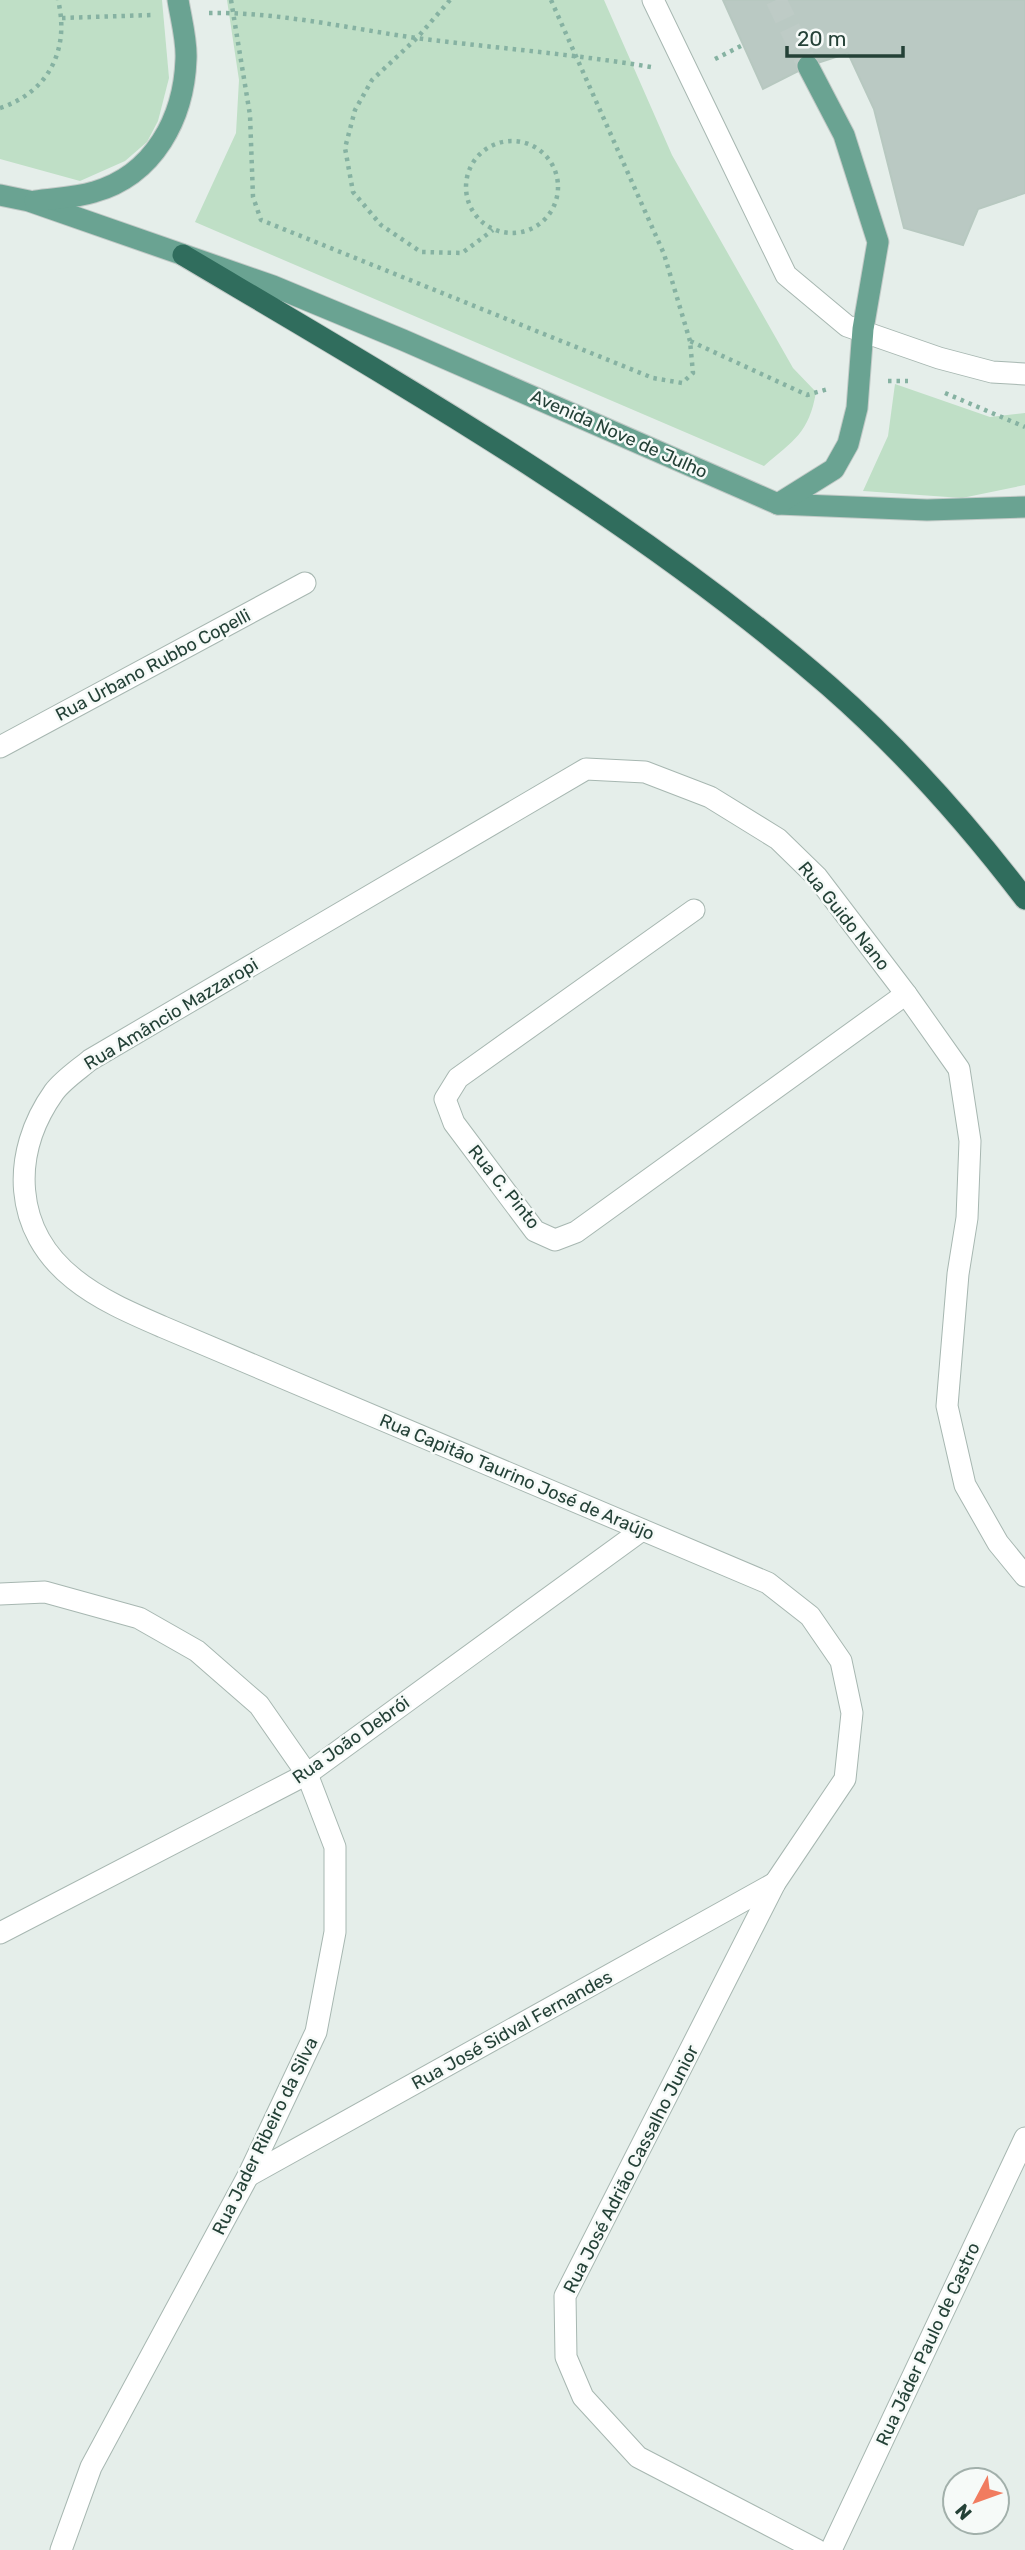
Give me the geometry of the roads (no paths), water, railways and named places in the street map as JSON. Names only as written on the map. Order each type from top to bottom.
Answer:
[{"type":"highway","points":[[183,255],[397,381],[529,465],[711,591],[830,687],[926,781],[1025,899]]},
{"type":"main road","points":[[29,201],[94,192],[125,178],[153,156],[171,131],[181,99],[186,58],[179,7]]},
{"type":"main road","points":[[778,504],[834,469],[848,444],[857,408],[863,330],[878,242],[844,135],[808,66]]},
{"type":"main road","name":"Avenida Nove de Julho","points":[[0,195],[29,201],[273,286],[404,340],[778,504]]},
{"type":"main road","points":[[778,504],[927,510],[1025,507]]},
{"type":"street","points":[[653,0],[786,275],[847,326],[939,358],[992,372],[1025,374]]},
{"type":"street","name":"Rua Urbano Rubbo Copelli","points":[[0,747],[305,583]]},
{"type":"street","name":"Rua Guido Nano","points":[[586,769],[645,772],[710,796],[778,839],[817,877],[906,993],[959,1069],[970,1141],[967,1218],[958,1274],[947,1406],[965,1485],[998,1543],[1025,1576]]},
{"type":"street","name":"Rua Amâncio Mazzaropi","points":[[266,1370],[117,1307],[74,1279],[45,1251],[29,1217],[22,1186],[25,1158],[54,1092],[90,1060],[586,769]]},
{"type":"street","name":"Rua C. Pinto","points":[[694,910],[458,1078],[445,1099],[454,1123],[535,1231],[555,1240],[576,1232],[906,993]]},
{"type":"street","name":"Rua Capitão Taurino José de Araújo","points":[[266,1370],[768,1583],[810,1616],[841,1661],[852,1713],[845,1779],[775,1883]]},
{"type":"street","name":"Rua João Debrói","points":[[0,1933],[307,1774],[642,1530]]},
{"type":"street","name":"Rua Jader Ribeiro da Silva","points":[[0,1594],[45,1592],[139,1618],[197,1651],[259,1705],[307,1774],[335,1847],[335,1932],[316,2032],[248,2176],[91,2466],[61,2550]]},
{"type":"street","name":"Rua José Sidval Fernandes","points":[[248,2176],[775,1883]]},
{"type":"street","name":"Rua José Adrião Cassalho Junior","points":[[775,1883],[565,2296],[566,2357],[583,2397],[638,2457],[817,2550]]},
{"type":"street","name":"Rua Jáder Paulo de Castro","points":[[831,2550],[1025,2138]]},
{"type":"tunnel","points":[[776,0],[808,66]]}]
